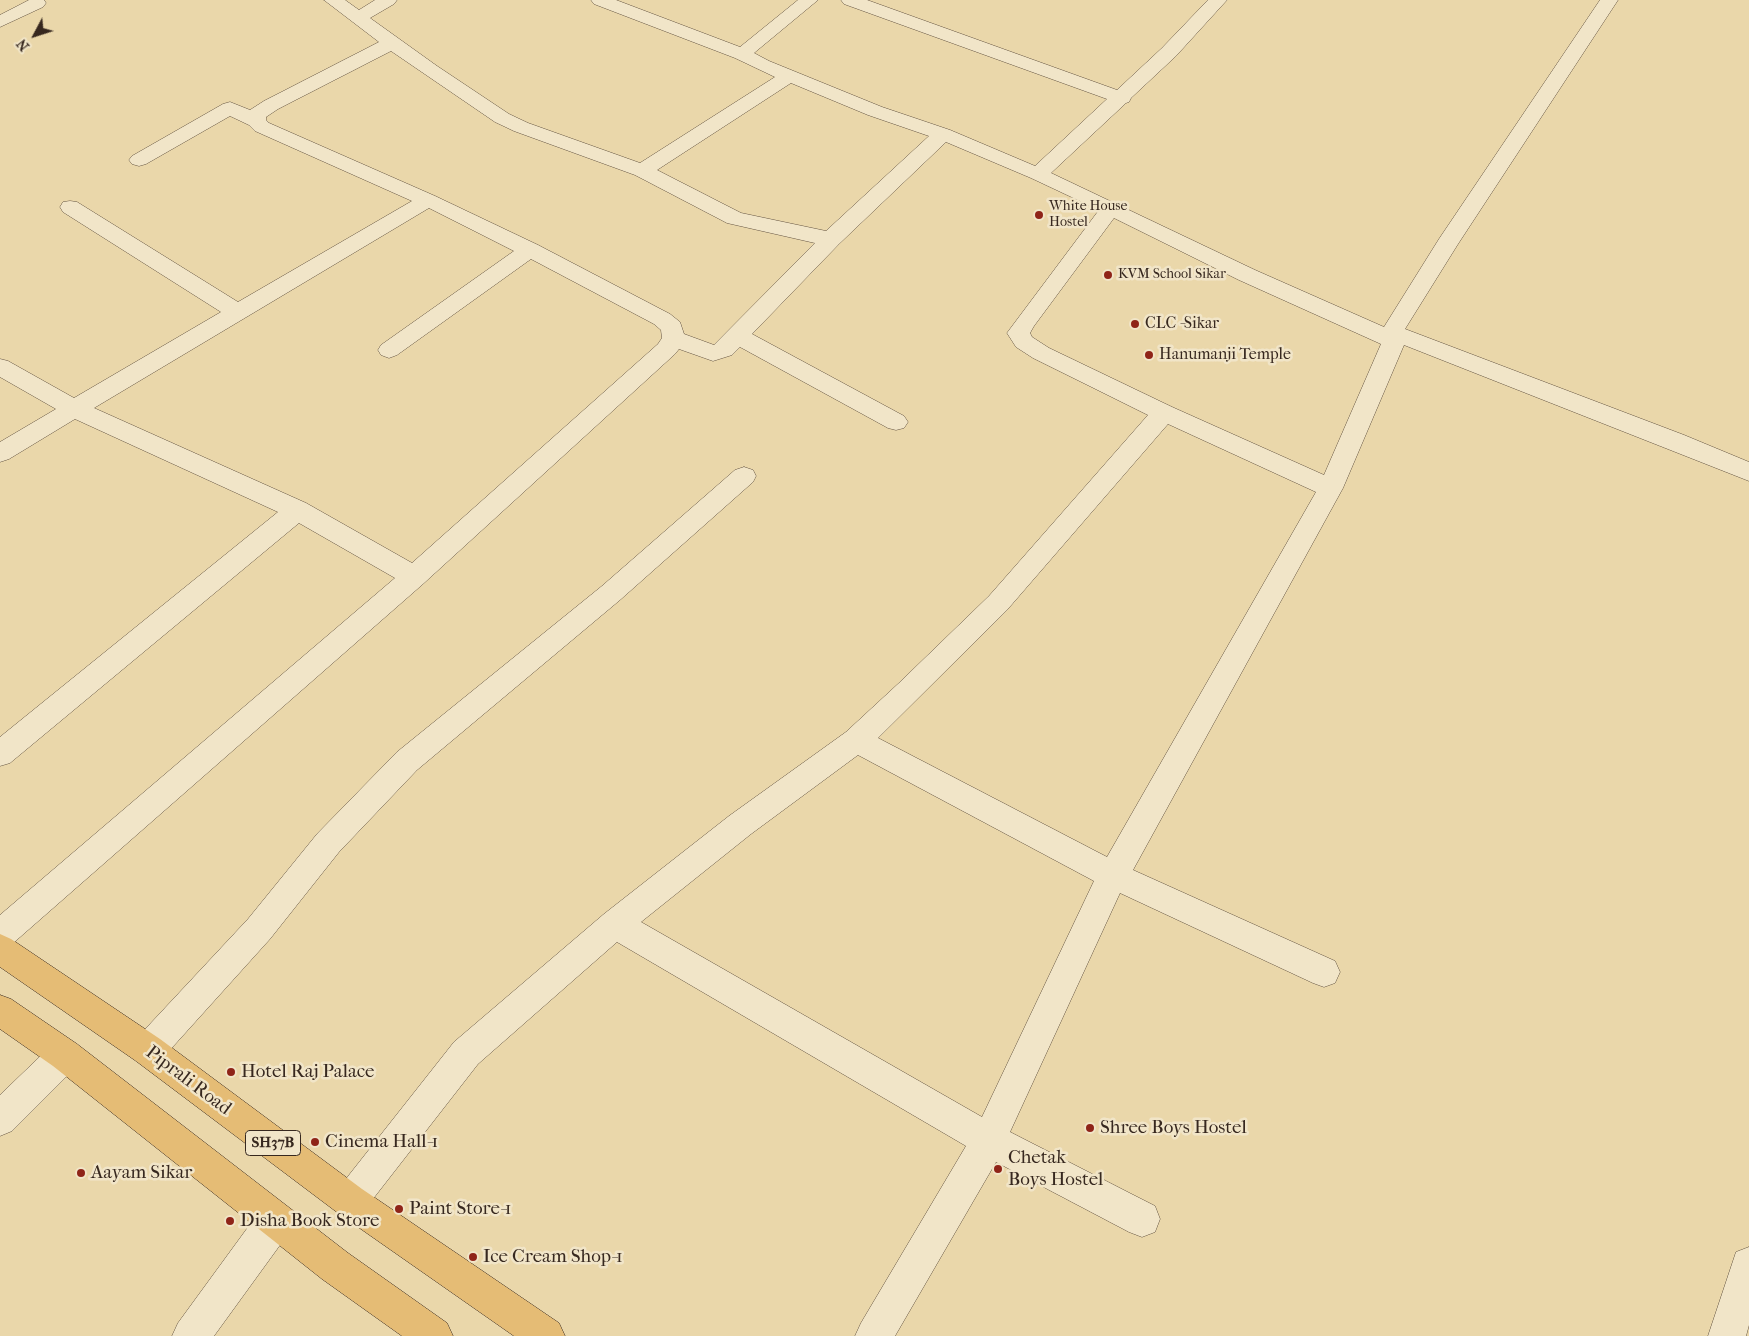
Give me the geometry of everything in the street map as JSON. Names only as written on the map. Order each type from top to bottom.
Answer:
[{"type":"main road","name":"Piprali Road","points":[[0,949],[148,1050],[350,1201],[546,1336]]},
{"type":"main road","points":[[0,1010],[65,1055],[275,1222],[434,1336]]},
{"type":"street","points":[[333,0],[430,70],[502,118],[521,127],[642,171],[734,218],[773,228],[831,239]]},
{"type":"street","points":[[358,18],[388,0]]},
{"type":"street","points":[[600,0],[742,54],[789,76],[875,111],[943,134],[1038,174],[1248,275],[1393,336],[1675,441],[1749,472]]},
{"type":"street","points":[[742,54],[809,0]]},
{"type":"street","points":[[850,0],[1122,98]]},
{"type":"street","points":[[1038,174],[1122,98],[1218,0]]},
{"type":"street","points":[[874,1336],[989,1140],[1104,892],[1331,488],[1393,336],[1447,244],[1609,0]]},
{"type":"street","points":[[0,22],[37,3]]},
{"type":"street","points":[[256,121],[256,115],[271,105],[392,43]]},
{"type":"street","points":[[642,171],[789,76]]},
{"type":"street","points":[[0,935],[414,577],[667,349],[673,338],[672,328],[662,319],[530,250],[428,200],[262,127],[256,121],[230,108],[140,160]]},
{"type":"street","points":[[673,338],[713,353],[719,353],[738,336],[831,239],[943,134]]},
{"type":"street","points":[[0,452],[428,200]]},
{"type":"street","points":[[70,207],[238,312]]},
{"type":"street","points":[[1111,208],[1026,320],[1018,333],[1024,342],[1041,353],[1164,413],[1331,488]]},
{"type":"street","points":[[389,350],[530,250]]},
{"type":"street","points":[[738,336],[896,422]]},
{"type":"street","points":[[0,368],[74,410],[297,510],[414,577]]},
{"type":"street","points":[[350,1201],[466,1053],[615,924],[740,824],[856,740],[910,691],[998,603],[1164,413]]},
{"type":"street","points":[[148,1050],[259,929],[328,843],[407,761],[611,593],[744,476]]},
{"type":"street","points":[[0,754],[297,510]]},
{"type":"street","points":[[856,740],[1114,876],[1324,972]]},
{"type":"street","points":[[615,924],[989,1140],[1142,1219]]},
{"type":"street","points":[[0,1119],[65,1055]]},
{"type":"street","points":[[191,1336],[275,1222]]},
{"type":"street","points":[[1727,1336],[1749,1265]]},
{"type":"place","name":"White House Hostel","points":[[1039,215]]},
{"type":"place","name":"KVM School Sikar","points":[[1108,275]]},
{"type":"place","name":"CLC -Sikar","points":[[1135,324]]},
{"type":"place","name":"Hanumanji Temple","points":[[1149,355]]},
{"type":"place","name":"Hotel Raj Palace","points":[[231,1072]]},
{"type":"place","name":"Shree Boys Hostel","points":[[1090,1128]]},
{"type":"place","name":"Cinema Hall-1","points":[[315,1142]]},
{"type":"place","name":"Chetak Boys Hostel","points":[[998,1169]]},
{"type":"place","name":"Aayam Sikar","points":[[81,1173]]},
{"type":"place","name":"Paint Store-1","points":[[399,1209]]},
{"type":"place","name":"Disha Book Store","points":[[230,1221]]},
{"type":"place","name":"Ice Cream Shop-1","points":[[473,1257]]}]
